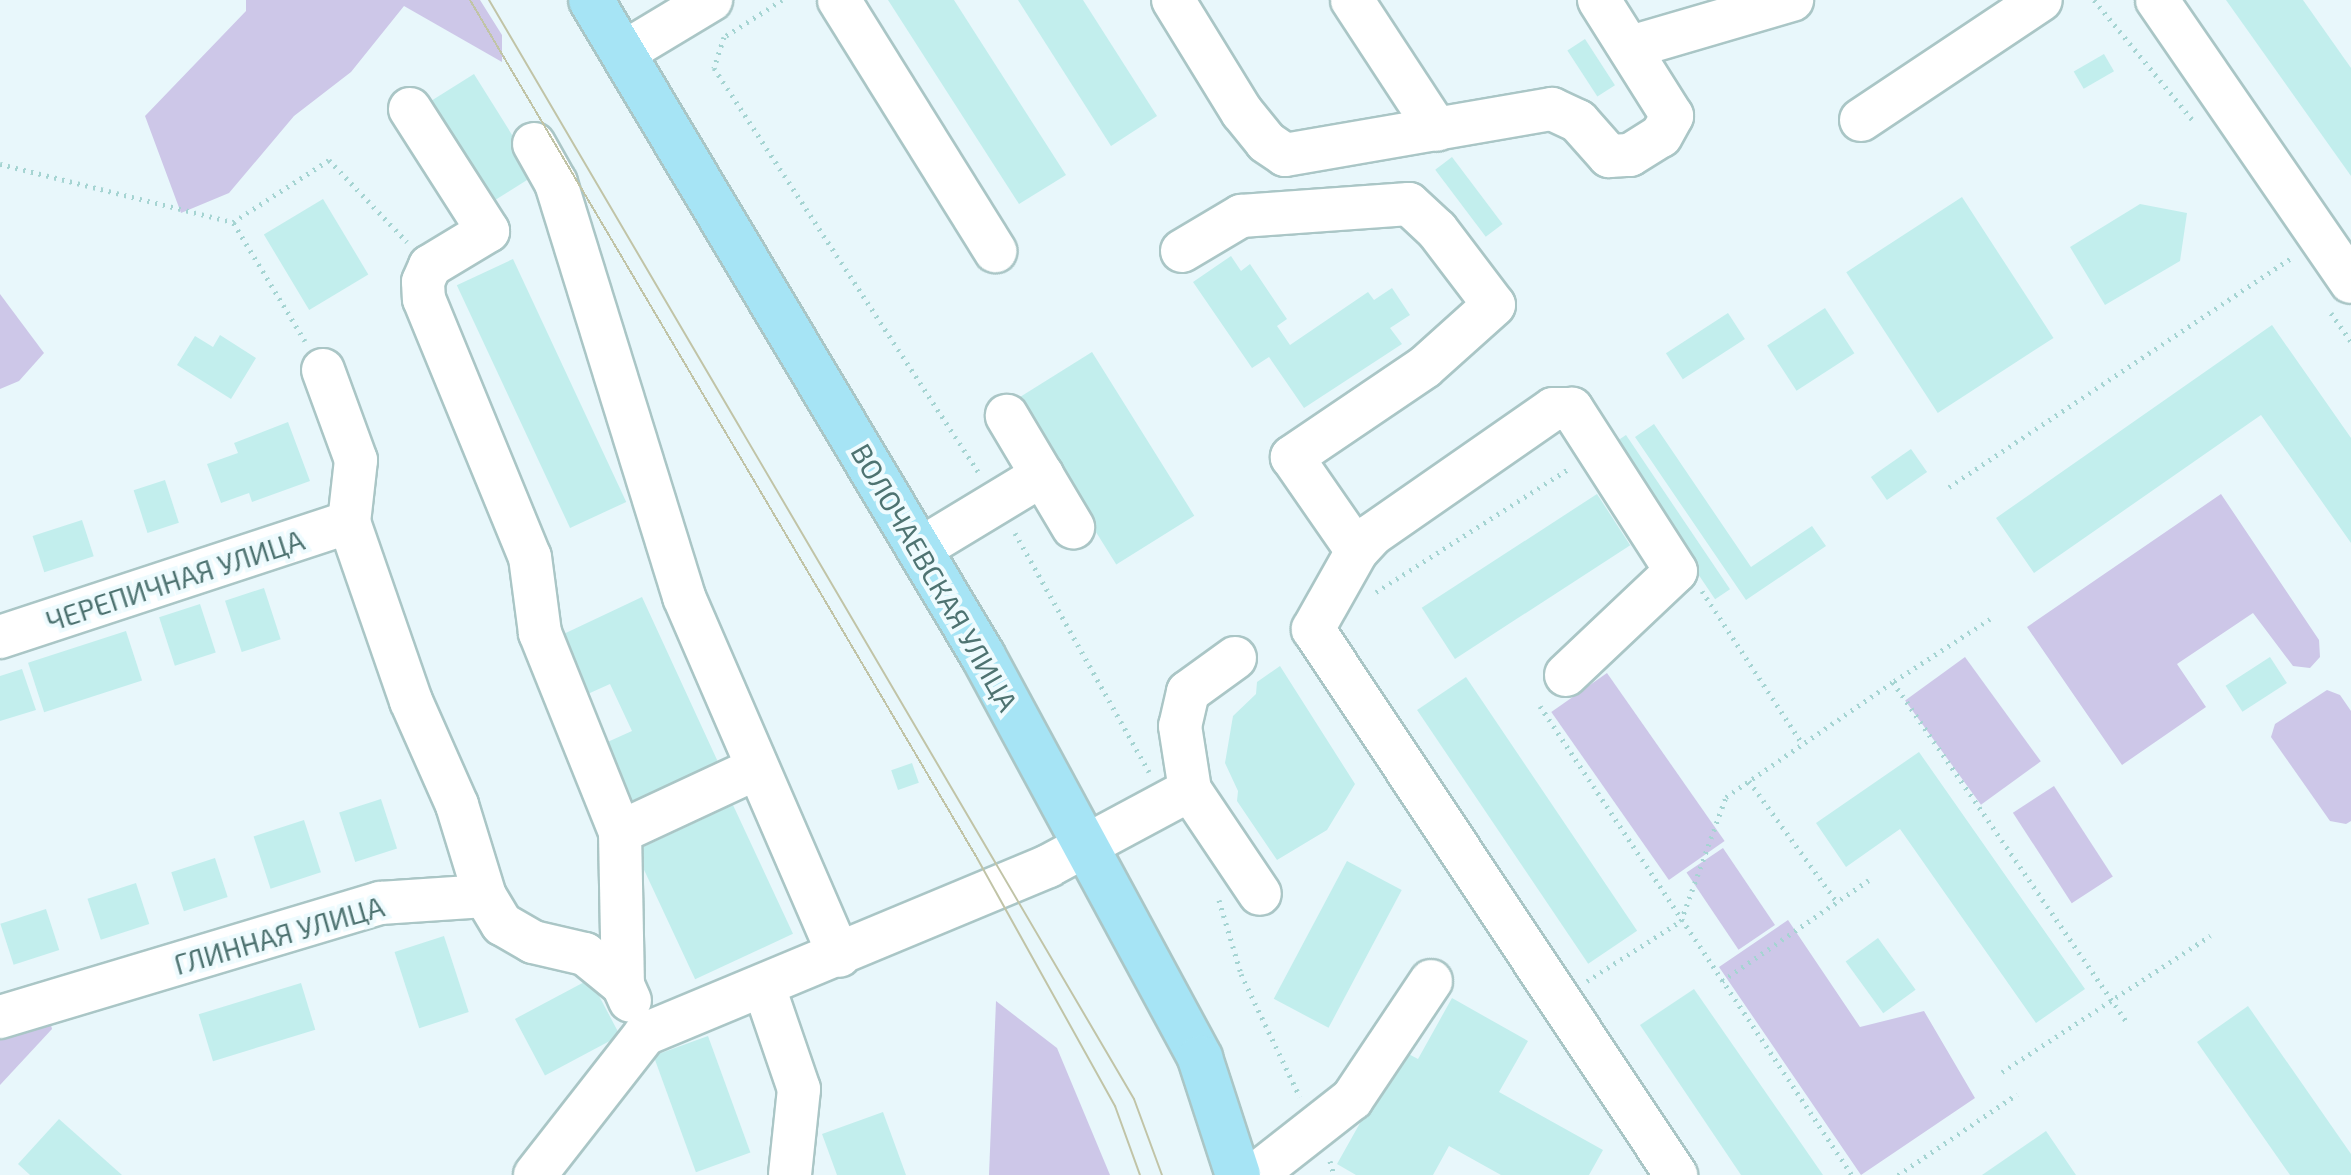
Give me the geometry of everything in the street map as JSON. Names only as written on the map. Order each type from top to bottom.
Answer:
[{"type":"main road","name":"ВОЛОЧАЕВСКАЯ УЛИЦА","points":[[591,0],[920,549],[1087,847],[1200,1058],[1238,1175]]},
{"type":"street","points":[[623,53],[711,0]]},
{"type":"street","points":[[839,0],[995,251]]},
{"type":"street","points":[[1173,0],[1242,112],[1266,142],[1285,155],[1552,109],[1578,121],[1609,156],[1630,155],[1661,136],[1672,116],[1599,0]]},
{"type":"street","points":[[1352,0],[1437,130]]},
{"type":"street","points":[[1631,47],[1792,0]]},
{"type":"street","points":[[2157,0],[2351,282]]},
{"type":"street","points":[[1861,120],[2031,2]]},
{"type":"street","points":[[410,109],[488,231],[430,266],[423,282],[424,299],[530,557],[540,633],[620,832],[623,985],[645,1034]]},
{"type":"street","points":[[534,144],[556,183],[684,597],[839,956]]},
{"type":"street","points":[[1182,251],[1241,216],[1409,204],[1437,230],[1494,305],[1425,367],[1292,457],[1357,551]]},
{"type":"street","points":[[323,370],[356,460],[349,522],[411,701],[457,805],[485,896],[502,924],[533,942],[585,954],[623,985]]},
{"type":"street","points":[[1553,690],[1676,571],[1572,409],[1553,409],[1357,551],[1313,629],[1676,1175]]},
{"type":"street","points":[[1007,416],[1073,527]]},
{"type":"street","points":[[920,549],[1042,475]]},
{"type":"street","name":"ЧЕРЕПИЧНАЯ УЛИЦА","points":[[0,637],[349,522]]},
{"type":"street","points":[[1235,658],[1188,692],[1180,726],[1178,797],[1260,894]]},
{"type":"street","points":[[620,832],[757,768]]},
{"type":"street","points":[[535,1175],[645,1034],[839,956],[1087,847],[1178,797]]},
{"type":"street","name":"ГЛИННАЯ УЛИЦА","points":[[0,1017],[380,903],[485,896]]},
{"type":"street","points":[[1255,1175],[1352,1099],[1431,981]]},
{"type":"street","points":[[764,987],[799,1089],[790,1175]]},
{"type":"path","points":[[782,0],[724,37],[714,68],[997,502],[1178,797]]},
{"type":"path","points":[[2094,0],[2201,131]]},
{"type":"path","points":[[233,222],[329,160],[430,266]]},
{"type":"path","points":[[0,164],[233,222],[323,370]]},
{"type":"path","points":[[1949,487],[2293,257]]},
{"type":"path","points":[[1373,595],[1579,463]]},
{"type":"path","points":[[1700,589],[1802,743]]},
{"type":"path","points":[[1559,999],[1681,921],[1726,797],[1990,619]]},
{"type":"path","points":[[1893,682],[2127,1023]]},
{"type":"path","points":[[1553,690],[1681,921],[1852,1175]]},
{"type":"path","points":[[1749,781],[1837,902]]},
{"type":"path","points":[[1722,981],[1869,880]]},
{"type":"path","points":[[1215,888],[1241,974],[1316,1130],[1334,1175]]},
{"type":"path","points":[[2002,1072],[2210,936]]},
{"type":"path","points":[[1898,1175],[2017,1094]]},
{"type":"shaded area","points":[[246,0],[480,0],[502,35],[502,62],[404,6],[351,72],[294,116],[229,193],[181,213],[145,116],[246,11]]},
{"type":"shaded area","points":[[0,294],[44,353],[19,381],[0,389]]},
{"type":"shaded area","points":[[2221,494],[2319,640],[2320,657],[2310,668],[2293,666],[2253,613],[2177,664],[2206,707],[2122,765],[2027,627]]},
{"type":"shaded area","points":[[1965,657],[2041,761],[1981,805],[1905,700]]},
{"type":"shaded area","points":[[1607,673],[1725,841],[1669,880],[1551,712]]},
{"type":"shaded area","points":[[2327,690],[2340,695],[2351,711],[2351,821],[2346,824],[2330,821],[2271,737],[2275,724]]},
{"type":"shaded area","points":[[2054,786],[2113,877],[2072,903],[2013,813]]},
{"type":"shaded area","points":[[1723,848],[1775,925],[1739,950],[1687,873]]},
{"type":"shaded area","points":[[1788,920],[1860,1027],[1924,1011],[1975,1098],[1861,1175],[1719,967]]},
{"type":"shaded area","points":[[996,1001],[1057,1048],[1110,1175],[989,1175]]},
{"type":"shaded area","points":[[47,1010],[52,1029],[0,1085],[0,1025]]},
{"type":"building","points":[[888,0],[954,0],[1066,175],[1019,204]]},
{"type":"building","points":[[1018,0],[1083,0],[1157,116],[1111,146]]},
{"type":"building","points":[[2226,0],[2303,0],[2351,68],[2351,176]]},
{"type":"building","points":[[1585,39],[1615,85],[1597,97],[1567,50]]},
{"type":"building","points":[[2104,54],[2114,71],[2084,89],[2074,72]]},
{"type":"building","points":[[474,74],[537,174],[490,203],[427,103]]},
{"type":"building","points":[[1452,157],[1503,224],[1486,237],[1435,170]]},
{"type":"building","points":[[1962,197],[2053,338],[1938,413],[1846,272]]},
{"type":"building","points":[[323,199],[368,274],[309,310],[264,235]]},
{"type":"building","points":[[2140,204],[2187,213],[2180,261],[2105,305],[2070,247]]},
{"type":"building","points":[[1231,256],[1241,271],[1250,264],[1287,319],[1277,326],[1290,345],[1368,292],[1374,300],[1392,288],[1410,315],[1390,328],[1402,344],[1304,408],[1269,357],[1252,368],[1193,282]]},
{"type":"building","points":[[513,259],[626,502],[570,528],[457,285]]},
{"type":"building","points":[[1825,308],[1854,353],[1797,391],[1767,346]]},
{"type":"building","points":[[1728,313],[1745,339],[1683,379],[1666,353]]},
{"type":"building","points":[[2272,325],[2351,438],[2351,543],[2261,415],[2034,573],[1996,518]]},
{"type":"building","points":[[220,335],[256,358],[231,399],[177,365],[195,336],[213,347]]},
{"type":"building","points":[[1092,352],[1194,516],[1116,564],[1014,401]]},
{"type":"building","points":[[288,422],[310,481],[252,502],[249,493],[221,503],[207,464],[238,453],[234,443]]},
{"type":"building","points":[[1654,424],[1751,567],[1812,526],[1826,546],[1746,600],[1635,437]]},
{"type":"building","points":[[1626,435],[1730,589],[1715,599],[1611,445]]},
{"type":"building","points":[[1911,449],[1927,472],[1887,500],[1871,477]]},
{"type":"building","points":[[165,480],[179,523],[148,533],[134,490]]},
{"type":"building","points":[[1597,494],[1630,545],[1455,659],[1422,608]]},
{"type":"building","points":[[82,520],[94,556],[44,572],[33,536]]},
{"type":"building","points":[[264,588],[281,639],[242,652],[225,601]]},
{"type":"building","points":[[642,597],[718,762],[630,802],[603,744],[632,731],[610,684],[581,697],[553,639]]},
{"type":"building","points":[[200,604],[216,653],[175,666],[159,617]]},
{"type":"building","points":[[126,631],[142,680],[44,712],[28,663]]},
{"type":"building","points":[[2270,657],[2287,683],[2242,712],[2226,686]]},
{"type":"building","points":[[1280,666],[1355,784],[1327,830],[1277,860],[1237,801],[1238,791],[1225,763],[1233,716],[1256,694],[1257,682]]},
{"type":"building","points":[[22,669],[36,710],[0,721],[0,676]]},
{"type":"building","points":[[1466,677],[1637,931],[1588,964],[1417,710]]},
{"type":"building","points":[[1919,752],[2085,989],[2036,1023],[1900,829],[1846,867],[1816,823]]},
{"type":"building","points":[[912,763],[919,783],[898,790],[891,770]]},
{"type":"building","points":[[381,799],[397,848],[355,862],[339,813]]},
{"type":"building","points":[[733,805],[793,934],[695,979],[635,851]]},
{"type":"building","points":[[304,820],[321,872],[271,889],[254,836]]},
{"type":"building","points":[[215,858],[228,897],[184,911],[171,872]]},
{"type":"building","points":[[1347,861],[1402,890],[1329,1028],[1274,999]]},
{"type":"building","points":[[136,883],[149,924],[101,940],[87,899]]},
{"type":"building","points":[[46,909],[59,950],[14,965],[0,924]]},
{"type":"building","points":[[444,936],[469,1012],[419,1028],[395,952]]},
{"type":"building","points":[[1878,938],[1916,990],[1883,1013],[1846,962]]},
{"type":"building","points":[[590,979],[620,1036],[545,1075],[515,1019]]},
{"type":"building","points":[[301,983],[315,1030],[213,1061],[199,1014]]},
{"type":"building","points":[[1694,989],[1823,1175],[1741,1175],[1640,1025]]},
{"type":"building","points":[[1452,998],[1528,1041],[1499,1092],[1603,1150],[1589,1175],[1501,1175],[1449,1146],[1433,1175],[1356,1175],[1337,1164],[1401,1050],[1418,1059]]},
{"type":"building","points":[[2248,1006],[2351,1154],[2351,1175],[2290,1175],[2197,1042]]},
{"type":"building","points":[[708,1036],[750,1153],[696,1172],[653,1056]]},
{"type":"building","points":[[883,1112],[906,1175],[837,1175],[822,1134]]},
{"type":"building","points":[[59,1119],[122,1175],[30,1175],[18,1164]]},
{"type":"building","points":[[2046,1131],[2076,1175],[1982,1175]]},
{"type":"tram line","points":[[470,0],[977,858],[1115,1106],[1140,1175]]},
{"type":"tram line","points":[[489,0],[1134,1099],[1162,1175]]}]
